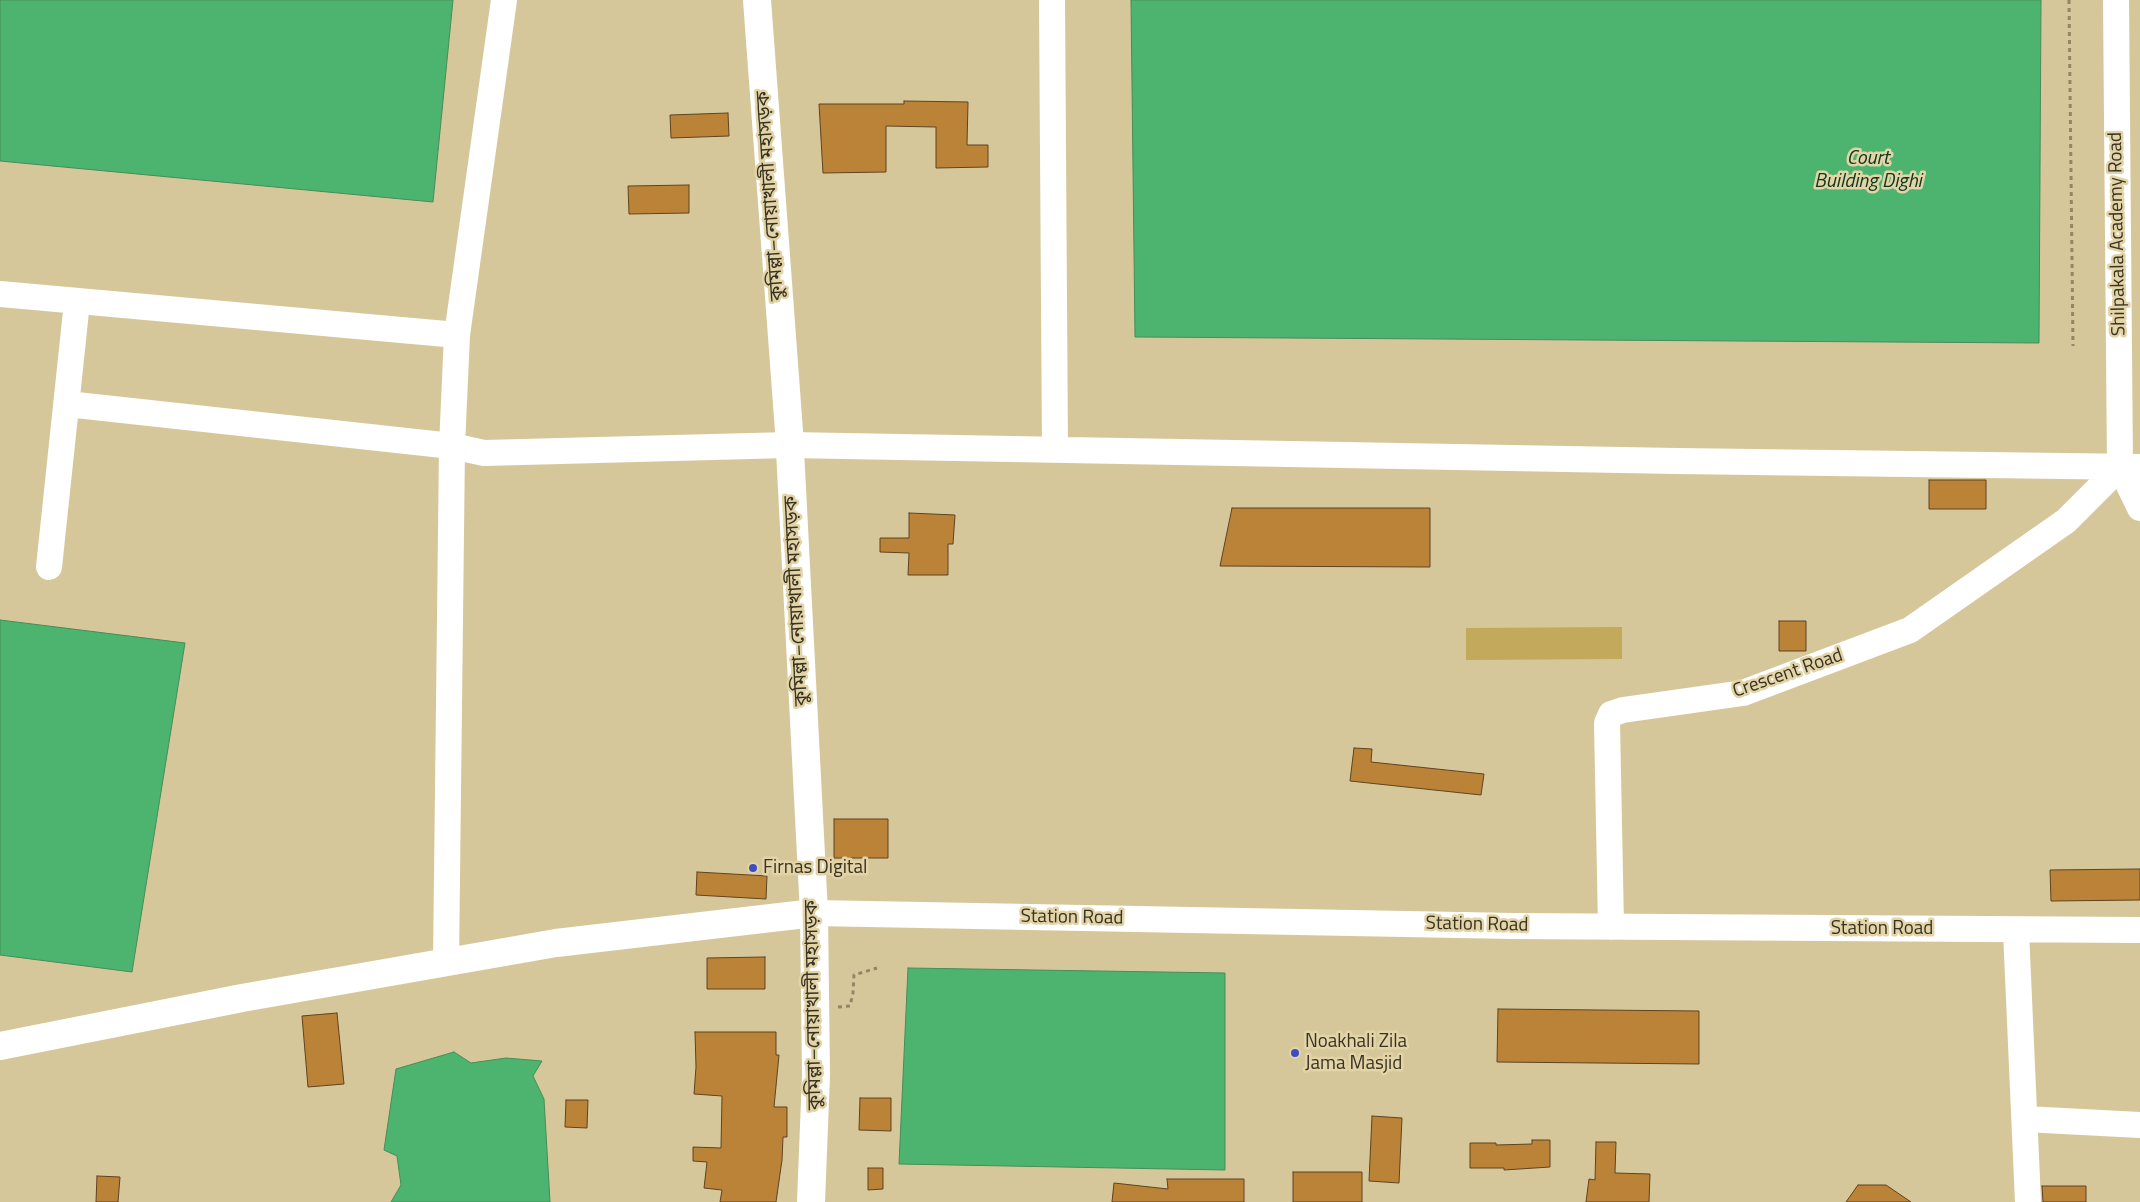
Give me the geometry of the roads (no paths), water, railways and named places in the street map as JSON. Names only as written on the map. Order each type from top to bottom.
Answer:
[{"type":"main road","name":"কুমিল্লা–নোয়াখালী মহাসড়ক","points":[[757,0],[789,444],[814,913],[816,1075],[811,1202]]},
{"type":"main road","points":[[0,1046],[242,998],[556,943],[814,913]]},
{"type":"street","points":[[446,962],[452,446],[457,334],[504,0]]},
{"type":"street","points":[[1052,0],[1055,450]]},
{"type":"street","name":"Shilpakala Academy Road","points":[[2116,0],[2130,467]]},
{"type":"street","points":[[0,294],[457,334]]},
{"type":"street","points":[[49,567],[77,302]]},
{"type":"street","points":[[67,404],[452,446],[484,454],[789,444],[2130,467],[2140,508]]},
{"type":"street","name":"Crescent Road","points":[[1610,927],[1607,723],[1610,714],[1623,710],[1743,694],[1910,630],[2066,520],[2130,467]]},
{"type":"street","name":"Station Road","points":[[814,913],[1610,927],[2016,931],[2140,930]]},
{"type":"street","points":[[2016,931],[2028,1202]]},
{"type":"street","points":[[2025,1119],[2140,1125]]},
{"type":"water","points":[[0,0],[453,0],[433,202],[0,161]]},
{"type":"water","name":"Court Building Dighi","points":[[1131,0],[2041,0],[2039,343],[1135,337]]},
{"type":"water","points":[[0,620],[185,643],[132,972],[0,955]]},
{"type":"water","points":[[908,968],[1225,973],[1225,1170],[899,1164]]},
{"type":"water","points":[[454,1052],[471,1063],[506,1058],[542,1061],[533,1076],[544,1099],[550,1202],[391,1202],[401,1185],[397,1156],[384,1150],[396,1069]]},
{"type":"place","name":"Firnas Digital","points":[[753,868]]},
{"type":"place","name":"Noakhali Zila Jama Masjid","points":[[1295,1053]]}]
